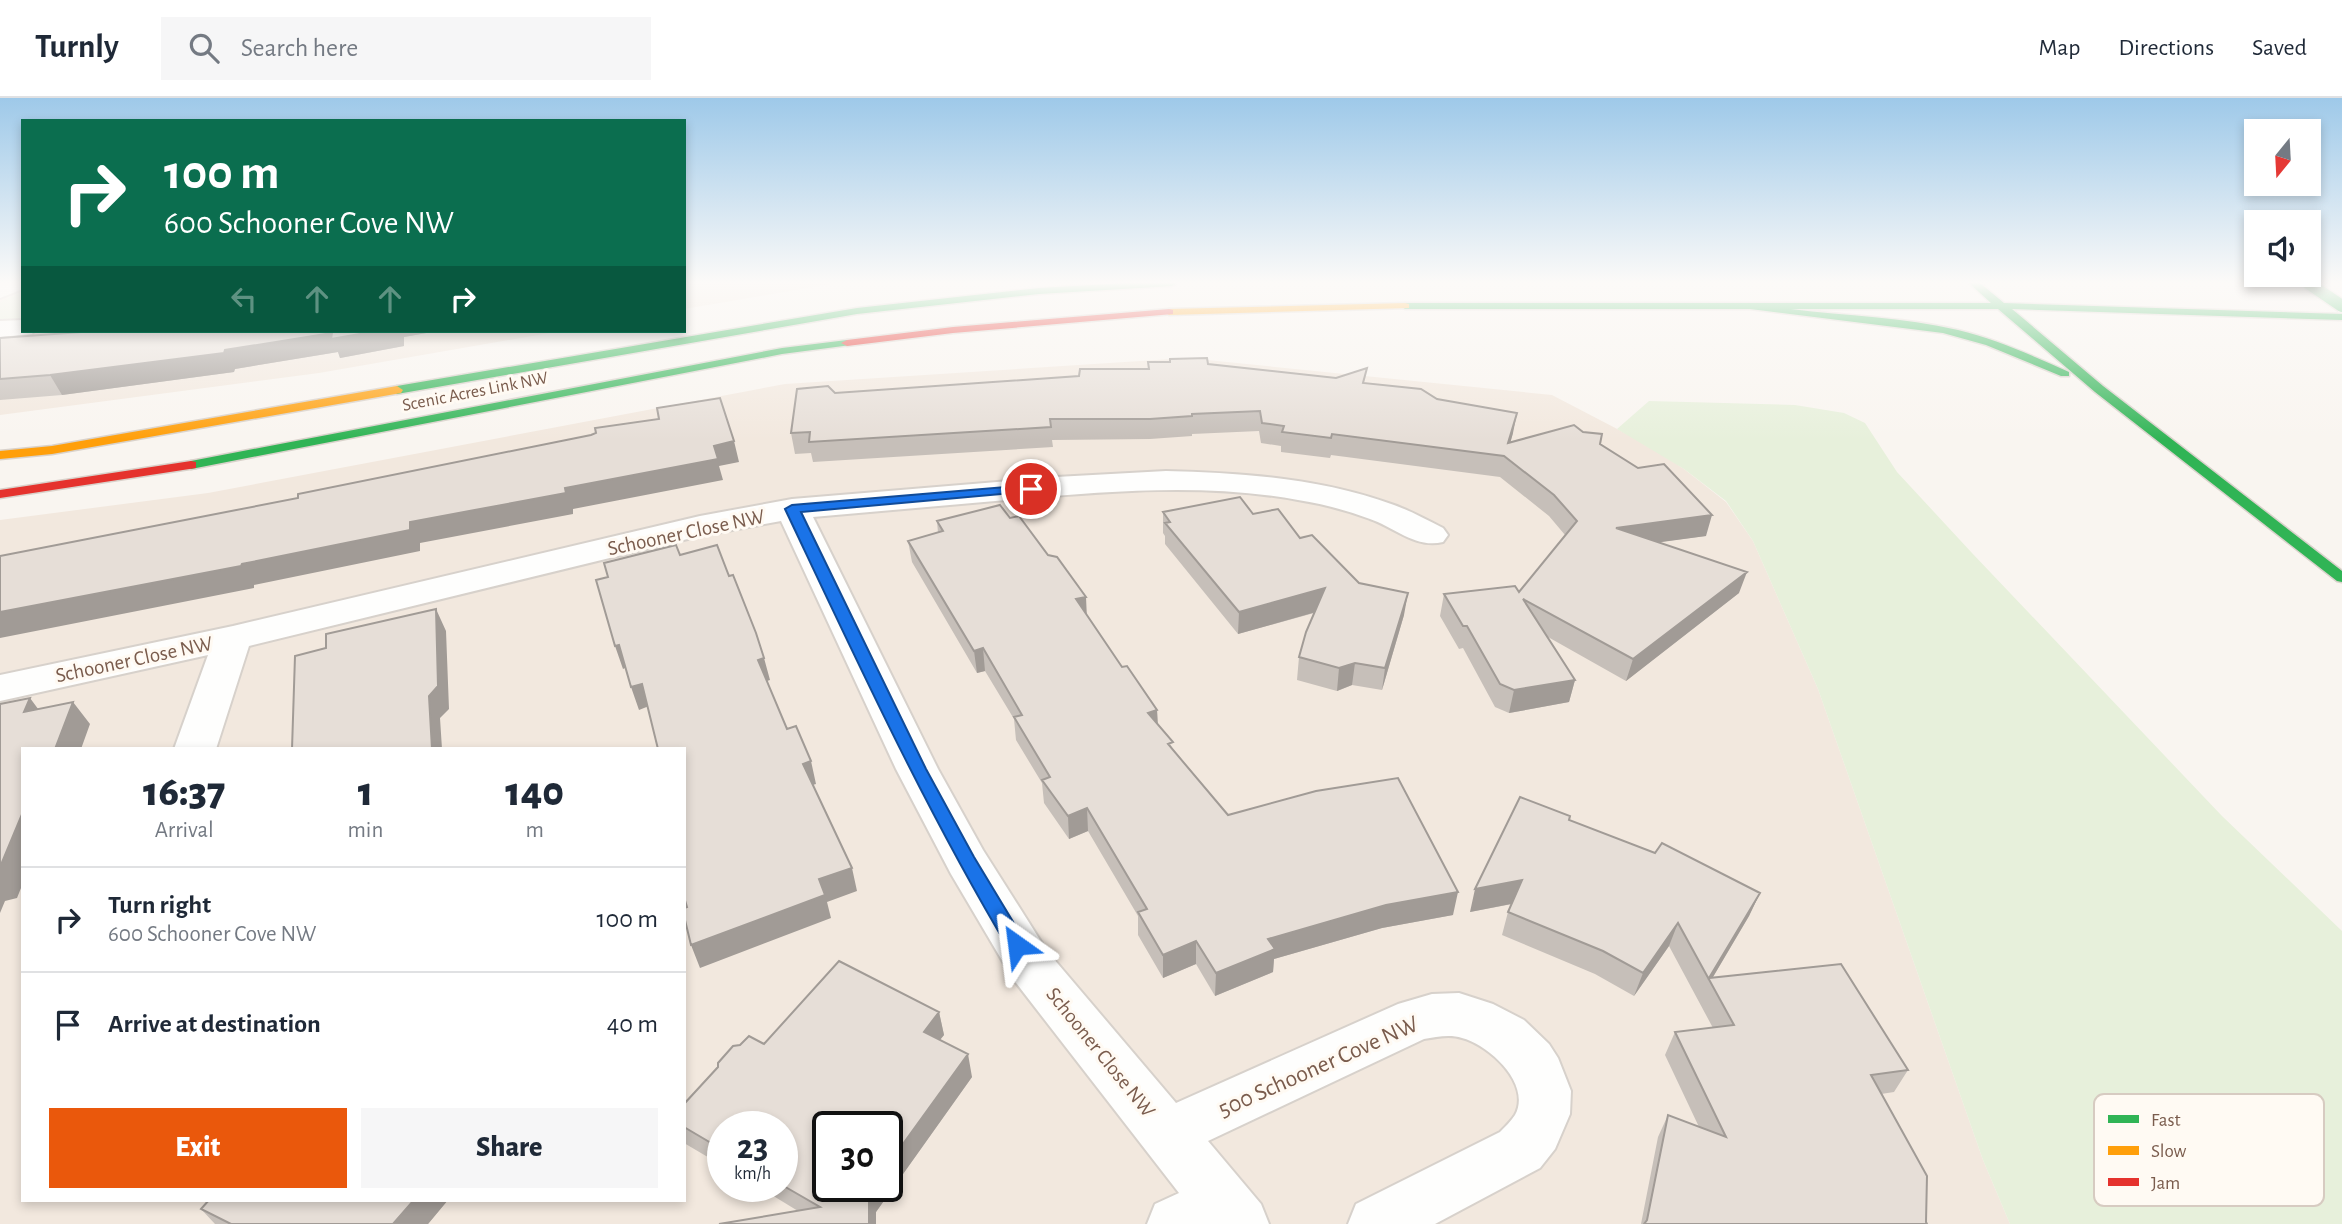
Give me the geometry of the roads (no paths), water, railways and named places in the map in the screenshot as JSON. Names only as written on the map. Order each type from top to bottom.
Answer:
[{"type":"main road","name":"Scenic Acres Link NW","points":[[0,455],[52,450],[715,336]]},
{"type":"main road","name":"Scenic Acres Link NW","points":[[0,494],[193,465],[782,351],[908,336]]},
{"type":"main road","points":[[1961,336],[2007,349],[2099,389]]},
{"type":"main road","points":[[2037,336],[2099,389],[2342,578]]},
{"type":"street","points":[[792,509],[1111,482],[1201,481],[1326,495],[1356,501],[1403,518],[1431,535]]},
{"type":"street","name":"Schooner Close NW","points":[[0,688],[233,638],[700,526],[792,509],[917,769],[967,862],[1030,965],[1168,1133],[1213,1217]]},
{"type":"street","points":[[196,747],[233,638]]},
{"type":"street","name":"500 Schooner Cove NW","points":[[1168,1133],[1416,1019],[1459,1015],[1480,1021],[1507,1035],[1527,1056],[1541,1080],[1544,1107],[1537,1131],[1520,1150],[1377,1224]]}]
